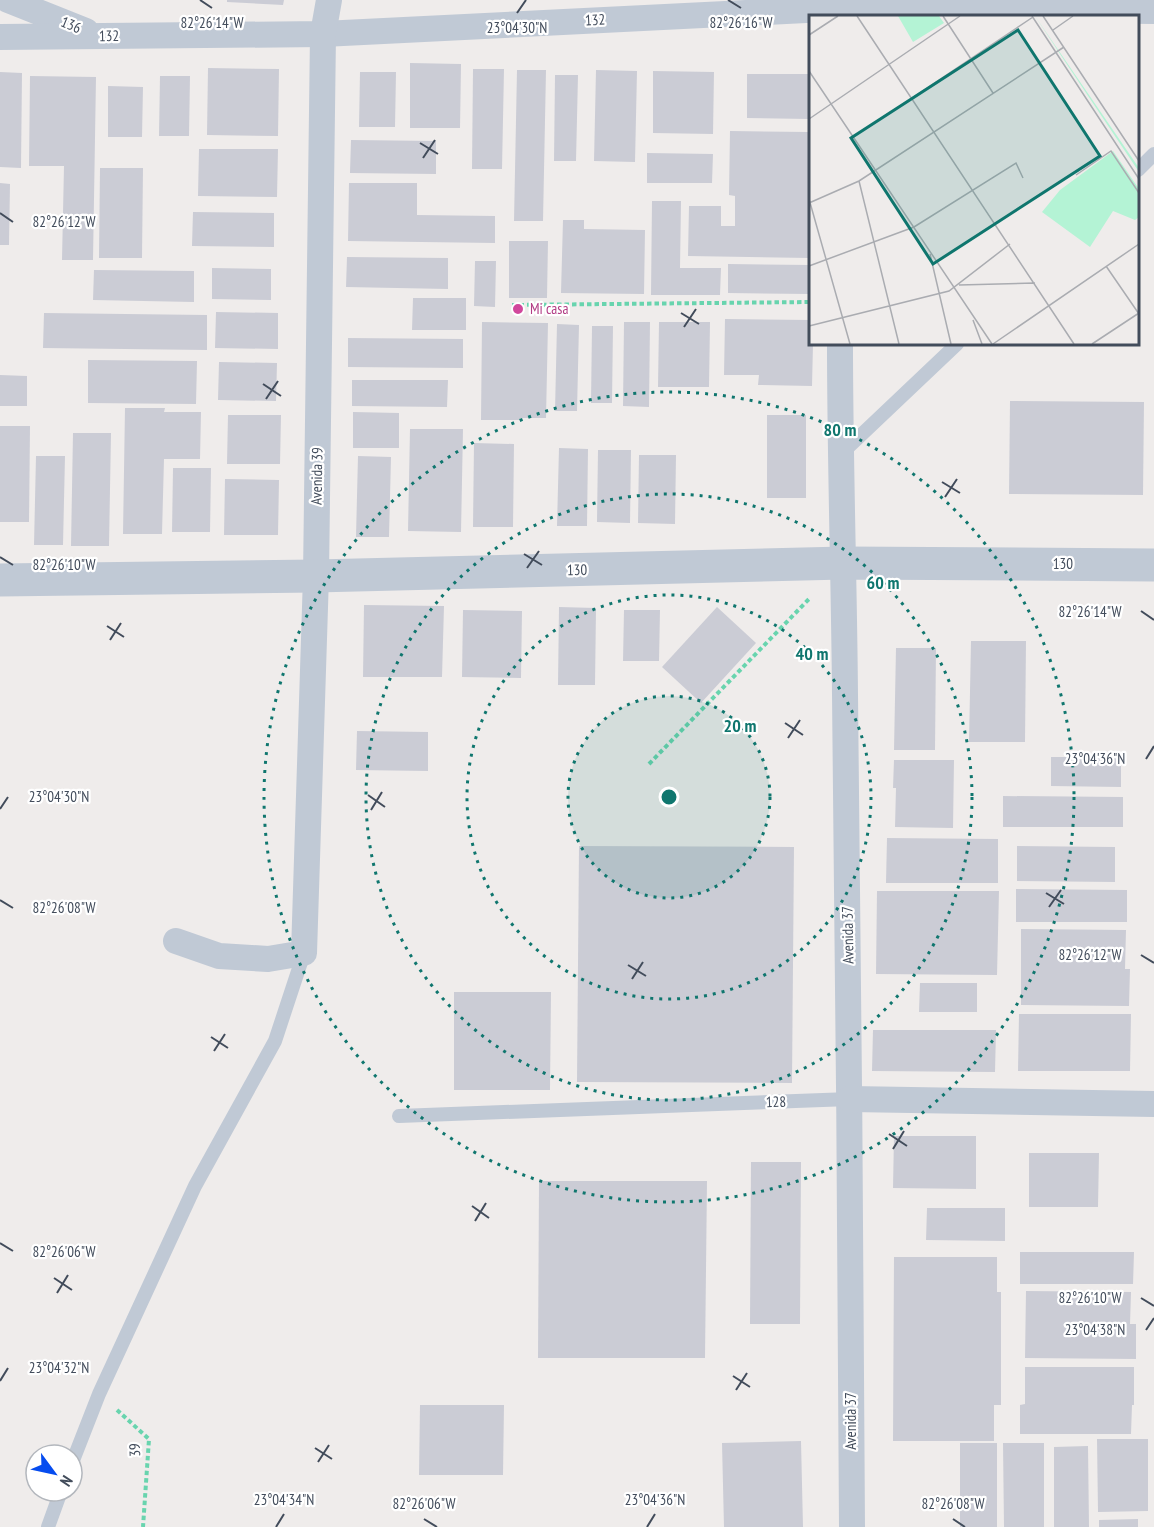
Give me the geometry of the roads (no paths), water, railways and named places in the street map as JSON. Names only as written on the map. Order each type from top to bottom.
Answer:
[{"type":"street","name":"136","points":[[8,0],[100,36]]},
{"type":"street","name":"Avenida 39","points":[[304,953],[316,576],[323,34],[329,0]]},
{"type":"street","name":"132","points":[[0,37],[323,34],[846,8],[1154,11]]},
{"type":"street","name":"Avenida 37","points":[[840,345],[850,1099],[852,1527]]},
{"type":"street","name":"130","points":[[0,580],[316,576],[844,563],[1154,565]]},
{"type":"street","points":[[176,941],[219,956],[268,958],[304,953]]},
{"type":"street","name":"128","points":[[850,1099],[1154,1104]]},
{"type":"lane","points":[[1139,168],[1154,154]]},
{"type":"lane","points":[[840,455],[956,345]]},
{"type":"lane","points":[[80,1443],[99,1394],[195,1186],[275,1041],[304,953]]},
{"type":"lane","name":"128","points":[[399,1116],[850,1099]]},
{"type":"lane","points":[[48,1527],[57,1503]]},
{"type":"place","name":"Mi casa","points":[[518,309]]}]
